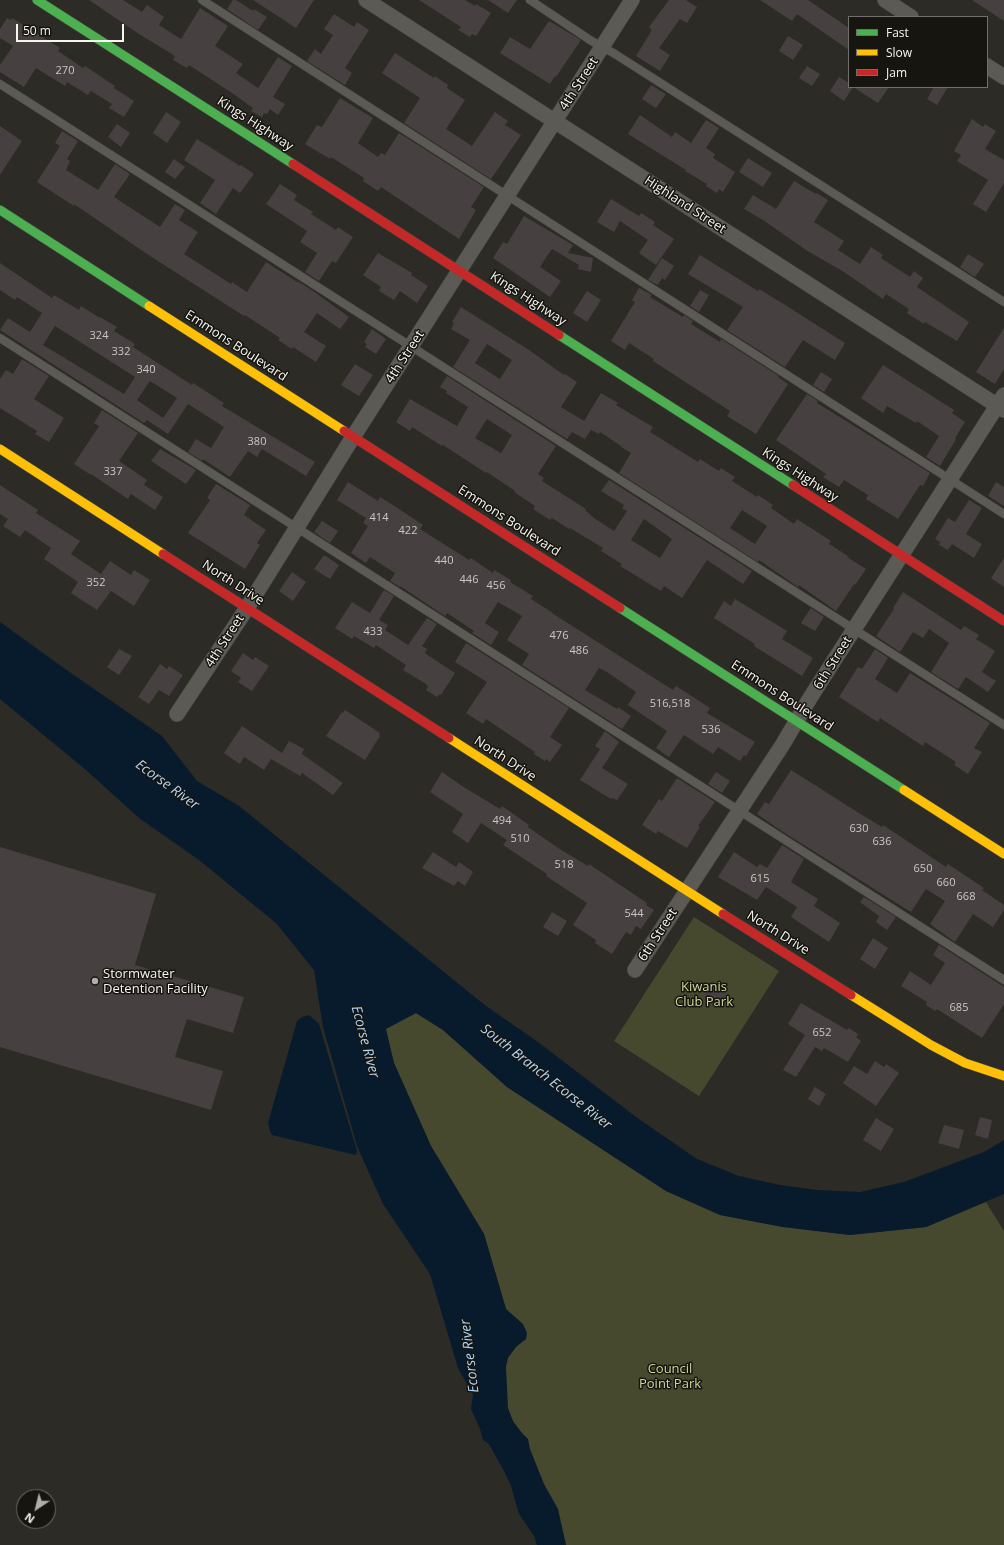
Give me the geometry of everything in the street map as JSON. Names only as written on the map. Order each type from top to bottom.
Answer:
[{"type":"street","name":"Kings Highway","points":[[37,0],[1004,621]]},
{"type":"street","name":"Highland Street","points":[[366,0],[1002,404]]},
{"type":"street","name":"4th Street","points":[[177,714],[247,608],[353,437],[632,0]]},
{"type":"street","points":[[885,0],[909,16]]},
{"type":"street","points":[[988,67],[1004,77]]},
{"type":"street","name":"Emmons Boulevard","points":[[0,210],[1004,854]]},
{"type":"street","name":"6th Street","points":[[635,970],[796,722],[950,479],[1002,404]]},
{"type":"street","name":"North Drive","points":[[0,449],[687,891],[930,1045],[964,1063],[1004,1076]]},
{"type":"lane","points":[[202,0],[1004,514]]},
{"type":"lane","points":[[530,0],[590,40],[603,46],[1004,302]]},
{"type":"lane","points":[[0,84],[1004,725]]},
{"type":"lane","points":[[0,338],[1004,980]]},
{"type":"green space","name":"Kiwanis Club Park","points":[[694,917],[779,971],[699,1096],[614,1041]]},
{"type":"green space","name":"Council Point Park","points":[[416,1013],[443,1030],[507,1087],[666,1191],[720,1215],[783,1227],[850,1235],[926,1227],[986,1202],[1004,1231],[1004,1545],[548,1545],[473,1395],[506,1309],[484,1234],[431,1146],[394,1063],[385,1029]]},
{"type":"water","points":[[0,622],[162,736],[197,781],[239,806],[486,1006],[538,1042],[636,1117],[697,1159],[739,1176],[780,1185],[817,1190],[860,1192],[904,1182],[984,1152],[1004,1140],[1004,1194],[926,1227],[850,1235],[783,1227],[720,1215],[666,1191],[507,1087],[443,1030],[416,1013],[386,1029],[394,1063],[431,1146],[484,1234],[506,1309],[523,1324],[527,1333],[526,1339],[516,1347],[508,1358],[506,1367],[508,1408],[513,1421],[528,1439],[530,1449],[544,1484],[558,1509],[566,1545],[537,1545],[534,1536],[519,1514],[511,1486],[504,1471],[489,1444],[483,1440],[471,1409],[473,1395],[458,1368],[430,1274],[383,1204],[357,1146],[323,1027],[314,970],[276,923],[199,860],[139,818],[86,770],[0,699]]},
{"type":"water","points":[[309,1015],[319,1024],[357,1151],[356,1155],[272,1135],[270,1131],[268,1123],[297,1021],[302,1017]]},
{"type":"building","points":[[89,0],[123,0],[142,12],[147,5],[164,17],[159,25],[181,39],[200,8],[228,26],[215,46],[243,64],[236,73],[258,88],[278,57],[292,66],[273,97],[285,104],[278,115],[270,109],[267,114],[264,113],[262,117],[251,111],[253,108],[232,93],[189,65],[187,68],[173,60],[175,56],[139,34]]},
{"type":"building","points":[[233,0],[236,0],[253,11],[254,9],[267,17],[258,30],[227,9]]},
{"type":"building","points":[[253,0],[314,0],[296,28]]},
{"type":"building","points":[[419,0],[465,0],[475,6],[476,4],[491,13],[476,36],[472,34],[470,37],[458,30],[461,27]]},
{"type":"building","points":[[488,0],[517,0],[508,13]]},
{"type":"building","points":[[669,0],[686,0],[697,7],[687,23],[680,19],[659,48],[670,55],[660,71],[636,56],[652,30],[649,27]]},
{"type":"building","points":[[760,0],[808,0],[848,27],[848,49],[797,14],[792,21]]},
{"type":"building","points":[[972,0],[1004,0],[1004,21]]},
{"type":"building","points":[[334,14],[354,27],[357,22],[369,30],[345,68],[352,73],[345,85],[307,61],[315,49],[321,54],[333,35],[324,29]]},
{"type":"building","points":[[7,18],[11,20],[12,18],[60,48],[58,51],[83,68],[85,66],[134,101],[124,117],[109,108],[112,104],[91,91],[88,95],[67,82],[65,86],[36,68],[24,87],[0,72],[0,65],[13,46],[0,38],[0,29]]},
{"type":"building","points":[[549,21],[581,40],[550,84],[500,53],[510,37],[530,49]]},
{"type":"building","points":[[788,36],[803,45],[793,60],[779,51]]},
{"type":"building","points":[[395,53],[434,78],[435,76],[448,85],[447,88],[465,100],[446,129],[472,146],[495,112],[508,121],[505,125],[521,135],[491,179],[404,123],[420,98],[382,73]]},
{"type":"building","points":[[807,66],[820,74],[812,86],[799,78]]},
{"type":"building","points":[[839,77],[848,82],[848,88],[852,88],[844,101],[830,91]]},
{"type":"building","points":[[651,85],[666,94],[656,108],[642,99]]},
{"type":"building","points":[[855,88],[888,88],[878,103]]},
{"type":"building","points":[[933,88],[947,88],[937,105],[927,99]]},
{"type":"building","points":[[340,98],[373,118],[358,143],[378,157],[381,153],[385,155],[399,133],[484,187],[471,207],[476,210],[459,239],[381,187],[378,191],[363,181],[364,178],[331,157],[330,159],[305,144],[317,125],[322,127]]},
{"type":"building","points":[[166,112],[181,122],[167,143],[153,133]]},
{"type":"building","points":[[640,115],[672,137],[675,132],[691,143],[706,120],[719,128],[706,148],[715,154],[713,158],[735,172],[723,192],[719,189],[717,193],[706,186],[707,184],[685,171],[686,170],[628,134]]},
{"type":"building","points":[[972,119],[983,127],[985,124],[996,131],[985,149],[1004,160],[1004,183],[986,212],[973,204],[988,180],[957,161],[961,155],[954,151]]},
{"type":"building","points":[[117,124],[130,133],[121,147],[108,137]]},
{"type":"building","points":[[0,126],[22,141],[0,175]]},
{"type":"building","points":[[62,131],[78,141],[67,159],[70,161],[66,170],[98,190],[115,164],[130,174],[114,197],[160,227],[175,204],[185,210],[179,220],[198,232],[184,254],[231,284],[232,282],[247,292],[266,262],[313,291],[349,317],[340,329],[317,313],[304,332],[326,346],[316,362],[293,347],[292,349],[278,340],[280,338],[147,254],[74,204],[74,206],[37,182],[60,146],[55,143]]},
{"type":"building","points":[[197,139],[254,174],[240,193],[233,188],[216,214],[200,203],[215,180],[184,160]]},
{"type":"building","points":[[748,158],[772,173],[763,187],[739,172]]},
{"type":"building","points":[[174,159],[185,167],[175,179],[165,172]]},
{"type":"building","points":[[794,181],[828,200],[814,222],[844,241],[838,250],[860,264],[871,247],[883,255],[881,258],[910,277],[914,271],[923,278],[917,287],[969,322],[957,341],[925,322],[924,324],[907,313],[909,309],[886,294],[883,299],[844,272],[806,250],[763,220],[744,209],[753,195],[776,209]]},
{"type":"building","points":[[280,184],[297,195],[294,200],[313,212],[311,214],[336,230],[338,227],[353,237],[336,263],[332,261],[319,281],[305,272],[317,253],[300,242],[307,231],[266,204]]},
{"type":"building","points":[[611,199],[639,216],[641,213],[655,222],[653,225],[674,239],[656,265],[639,253],[648,240],[620,221],[614,232],[597,222]]},
{"type":"building","points":[[524,216],[573,245],[568,253],[593,258],[591,272],[578,269],[579,265],[552,249],[543,262],[541,262],[543,263],[540,267],[561,281],[550,297],[493,258],[503,242],[507,244]]},
{"type":"building","points":[[378,253],[412,273],[411,275],[428,286],[417,303],[400,291],[394,300],[379,291],[381,287],[363,275]]},
{"type":"building","points":[[968,254],[984,264],[975,277],[960,267]]},
{"type":"building","points":[[700,255],[758,291],[759,289],[845,343],[835,360],[803,340],[785,367],[727,330],[743,307],[688,274]]},
{"type":"building","points":[[662,258],[674,266],[665,280],[662,278],[658,285],[648,280]]},
{"type":"building","points":[[0,263],[52,298],[54,295],[79,310],[81,306],[117,327],[114,331],[135,344],[133,347],[192,385],[193,383],[224,403],[222,406],[315,462],[306,476],[262,449],[257,457],[248,451],[230,477],[203,459],[202,461],[188,452],[196,439],[211,448],[224,427],[188,404],[168,434],[147,420],[144,423],[0,330],[8,318],[30,332],[42,313],[17,297],[15,300],[0,290]],"holes":[[[55,326],[135,377],[124,394],[43,345]],[[150,381],[177,398],[163,418],[137,400]]]},
{"type":"building","points":[[639,288],[652,295],[650,297],[683,317],[684,315],[693,321],[691,324],[720,342],[721,339],[779,376],[778,377],[788,384],[756,434],[727,416],[730,411],[653,361],[654,359],[629,343],[625,350],[611,341],[635,302],[632,300]]},
{"type":"building","points":[[700,290],[709,295],[699,312],[690,306]]},
{"type":"building","points":[[587,291],[601,300],[587,322],[573,313]]},
{"type":"building","points":[[461,307],[577,382],[561,407],[584,421],[601,393],[618,403],[616,405],[653,427],[650,432],[698,462],[700,459],[719,471],[721,468],[735,477],[732,481],[773,505],[771,508],[794,524],[797,519],[831,541],[829,544],[866,569],[836,611],[799,585],[798,587],[759,560],[758,562],[619,473],[631,453],[600,432],[599,434],[591,430],[585,439],[572,432],[567,439],[453,367],[470,340],[451,329],[454,323],[452,322]],"holes":[[[487,344],[512,360],[500,379],[475,363]],[[742,510],[767,526],[755,544],[730,528]]]},
{"type":"building","points":[[1004,328],[1004,369],[995,384],[976,372]]},
{"type":"building","points":[[372,329],[386,339],[376,354],[365,347],[367,344],[364,342]]},
{"type":"building","points":[[22,359],[49,376],[34,399],[64,418],[49,442],[35,434],[37,431],[0,408],[0,379],[6,370],[13,374]]},
{"type":"building","points":[[355,364],[373,375],[359,396],[341,385]]},
{"type":"building","points":[[883,365],[954,410],[952,413],[965,422],[940,466],[926,457],[939,436],[917,421],[916,423],[887,406],[883,413],[861,398]]},
{"type":"building","points":[[821,372],[832,379],[824,392],[813,385]]},
{"type":"building","points":[[447,376],[556,446],[538,474],[544,478],[542,481],[586,509],[585,510],[594,518],[614,531],[627,511],[622,508],[624,505],[601,491],[609,480],[752,571],[743,584],[707,560],[682,598],[664,586],[661,591],[620,566],[622,564],[601,551],[603,548],[570,528],[569,529],[552,518],[550,520],[533,509],[535,506],[487,472],[486,473],[412,427],[410,431],[396,422],[410,399],[457,426],[468,407],[446,393],[447,391],[440,387]],"holes":[[[487,419],[512,435],[501,453],[475,438]],[[644,519],[672,539],[660,558],[631,540]]]},
{"type":"building","points":[[807,394],[818,401],[817,403],[930,473],[923,486],[920,485],[898,519],[866,499],[868,495],[844,480],[839,487],[823,477],[826,474],[776,440]]},
{"type":"building","points":[[102,410],[138,433],[119,461],[147,480],[144,485],[163,497],[155,510],[131,494],[128,499],[74,464],[99,426],[94,423]]},
{"type":"building","points":[[160,449],[196,470],[186,484],[151,461]]},
{"type":"building","points":[[348,482],[378,501],[380,497],[396,507],[423,525],[420,529],[469,560],[471,558],[493,573],[494,570],[511,580],[510,582],[533,596],[531,599],[673,690],[676,686],[710,708],[707,713],[755,742],[746,756],[744,755],[740,761],[718,747],[713,754],[684,735],[669,757],[656,748],[667,731],[628,705],[636,692],[607,672],[599,668],[585,690],[617,709],[618,707],[631,716],[622,729],[522,665],[529,654],[507,640],[522,616],[498,602],[485,623],[499,632],[491,645],[472,633],[474,631],[447,613],[445,616],[390,581],[395,573],[370,557],[366,563],[351,553],[368,526],[363,523],[366,518],[337,500]]},
{"type":"building","points":[[996,482],[1004,487],[1004,506],[988,496]]},
{"type":"building","points":[[216,484],[250,505],[244,515],[266,530],[257,543],[260,545],[245,569],[188,533],[210,500],[207,498]]},
{"type":"building","points":[[0,485],[38,510],[36,513],[80,541],[71,554],[101,574],[110,561],[131,575],[134,570],[150,580],[134,606],[111,591],[97,610],[71,593],[78,582],[44,559],[51,548],[25,530],[20,537],[3,526],[8,519],[0,514]]},
{"type":"building","points":[[969,500],[982,508],[966,534],[982,544],[974,558],[952,544],[948,550],[939,545],[940,542],[935,539],[948,518],[955,522]]},
{"type":"building","points":[[322,521],[338,531],[330,543],[314,532]]},
{"type":"building","points":[[324,555],[339,565],[330,579],[314,569]]},
{"type":"building","points":[[1004,558],[1004,587],[991,578]]},
{"type":"building","points":[[292,572],[306,582],[293,601],[279,591]]},
{"type":"building","points":[[384,590],[394,596],[379,620],[388,625],[385,630],[408,645],[427,618],[437,624],[422,646],[427,649],[425,653],[455,673],[441,695],[440,694],[437,697],[426,690],[428,687],[426,684],[403,670],[406,665],[376,645],[374,648],[354,636],[352,639],[335,628],[352,602],[370,613]]},
{"type":"building","points":[[903,592],[961,630],[964,626],[979,635],[976,639],[995,651],[982,672],[996,681],[988,692],[966,677],[958,689],[931,672],[949,643],[929,629],[923,638],[913,632],[900,652],[876,636],[894,609],[893,608]]},
{"type":"building","points":[[735,599],[787,631],[782,639],[813,658],[802,676],[754,646],[755,644],[714,618],[724,601],[731,606]]},
{"type":"building","points":[[811,608],[824,617],[815,631],[801,623]]},
{"type":"building","points":[[466,643],[569,708],[550,737],[562,745],[550,762],[546,759],[545,761],[534,754],[535,752],[486,719],[483,724],[466,713],[487,682],[455,662]]},
{"type":"building","points":[[119,649],[132,656],[119,675],[107,667]]},
{"type":"building","points":[[875,649],[888,658],[875,679],[897,693],[910,673],[990,723],[974,748],[982,752],[968,774],[954,765],[956,762],[925,742],[923,746],[880,718],[878,722],[839,697],[858,667],[862,669]]},
{"type":"building","points":[[243,653],[253,660],[255,657],[269,666],[252,691],[238,682],[241,678],[231,671]]},
{"type":"building","points":[[160,664],[167,669],[169,666],[183,675],[169,696],[159,690],[149,704],[138,697]]},
{"type":"building","points":[[345,710],[380,733],[380,736],[365,760],[326,736],[342,712],[343,713]]},
{"type":"building","points":[[242,726],[282,753],[289,741],[304,749],[302,754],[343,783],[333,795],[302,773],[300,776],[271,759],[264,770],[244,757],[240,764],[224,753]]},
{"type":"building","points":[[605,731],[619,742],[602,768],[628,784],[617,800],[611,799],[580,780],[600,749],[595,746]]},
{"type":"building","points":[[791,770],[882,827],[883,825],[946,867],[948,864],[984,888],[982,890],[1004,905],[1004,910],[993,927],[973,914],[955,942],[930,924],[945,901],[926,889],[911,912],[757,814],[765,802],[769,804]]},
{"type":"building","points":[[442,772],[500,809],[502,806],[558,848],[588,866],[589,864],[647,903],[646,905],[654,910],[641,929],[636,926],[631,935],[626,932],[612,954],[595,943],[596,940],[573,925],[587,903],[503,845],[507,840],[481,823],[468,843],[452,832],[463,814],[430,792]]},
{"type":"building","points":[[716,772],[730,781],[722,793],[708,784]]},
{"type":"building","points":[[677,778],[715,802],[698,826],[700,827],[687,848],[658,831],[656,834],[642,825],[659,799],[662,801]]},
{"type":"building","points":[[782,845],[804,859],[791,882],[818,899],[814,906],[840,923],[829,942],[791,917],[797,907],[766,887],[757,900],[718,877],[734,852],[757,867],[760,864],[767,868]]},
{"type":"building","name":"Stormwater Detention Facility","points":[[0,847],[156,894],[135,965],[244,997],[233,1033],[187,1019],[175,1057],[223,1071],[211,1110],[0,1047]]},
{"type":"building","points":[[433,852],[456,867],[459,862],[473,872],[465,886],[458,881],[454,886],[422,868]]},
{"type":"building","points":[[864,897],[896,917],[887,930],[876,922],[879,916],[860,902]]},
{"type":"building","points":[[552,912],[567,921],[558,936],[543,927]]},
{"type":"building","points":[[873,938],[888,948],[875,969],[860,959]]},
{"type":"building","points":[[939,945],[1004,987],[1004,1004],[982,1038],[937,1009],[935,1011],[926,1005],[927,1002],[901,986],[910,971],[931,985],[945,963],[933,955]]},
{"type":"building","points":[[712,983],[727,993],[718,1006],[703,997]]},
{"type":"building","points":[[801,1003],[847,1030],[849,1028],[858,1034],[856,1037],[861,1041],[848,1062],[824,1048],[822,1051],[815,1047],[796,1077],[783,1070],[805,1035],[788,1024]]},
{"type":"building","points":[[875,1061],[884,1067],[886,1064],[899,1073],[876,1106],[843,1083],[854,1066],[867,1074]]},
{"type":"building","points":[[815,1087],[826,1094],[819,1106],[808,1099]]},
{"type":"building","points":[[980,1117],[992,1120],[988,1139],[975,1135]]},
{"type":"building","points":[[876,1118],[894,1129],[881,1151],[863,1140]]},
{"type":"building","points":[[944,1125],[964,1130],[959,1149],[938,1143]]},
{"type":"traffic: fast","points":[[37,0],[293,164]]},
{"type":"traffic: fast","points":[[0,210],[149,306]]},
{"type":"traffic: fast","points":[[559,335],[793,485]]},
{"type":"traffic: fast","points":[[620,608],[904,790]]},
{"type":"traffic: slow","points":[[149,306],[344,431]]},
{"type":"traffic: slow","points":[[0,449],[163,554]]},
{"type":"traffic: slow","points":[[449,738],[723,914]]},
{"type":"traffic: slow","points":[[904,790],[1004,854]]},
{"type":"traffic: slow","points":[[851,995],[931,1045],[965,1063],[1004,1076]]},
{"type":"traffic: jam","points":[[293,164],[559,335]]},
{"type":"traffic: jam","points":[[344,431],[620,608]]},
{"type":"traffic: jam","points":[[793,485],[1004,621]]},
{"type":"traffic: jam","points":[[163,554],[449,738]]},
{"type":"traffic: jam","points":[[723,914],[851,995]]},
{"type":"place","name":"Stormwater Detention Facility","points":[[95,981]]},
{"type":"water label","name":"Ecorse River","points":[[167,785]]},
{"type":"water label","name":"Ecorse River","points":[[365,1042]]},
{"type":"water label","name":"South Branch Ecorse River","points":[[546,1077]]},
{"type":"water label","name":"Ecorse River","points":[[470,1356]]}]
